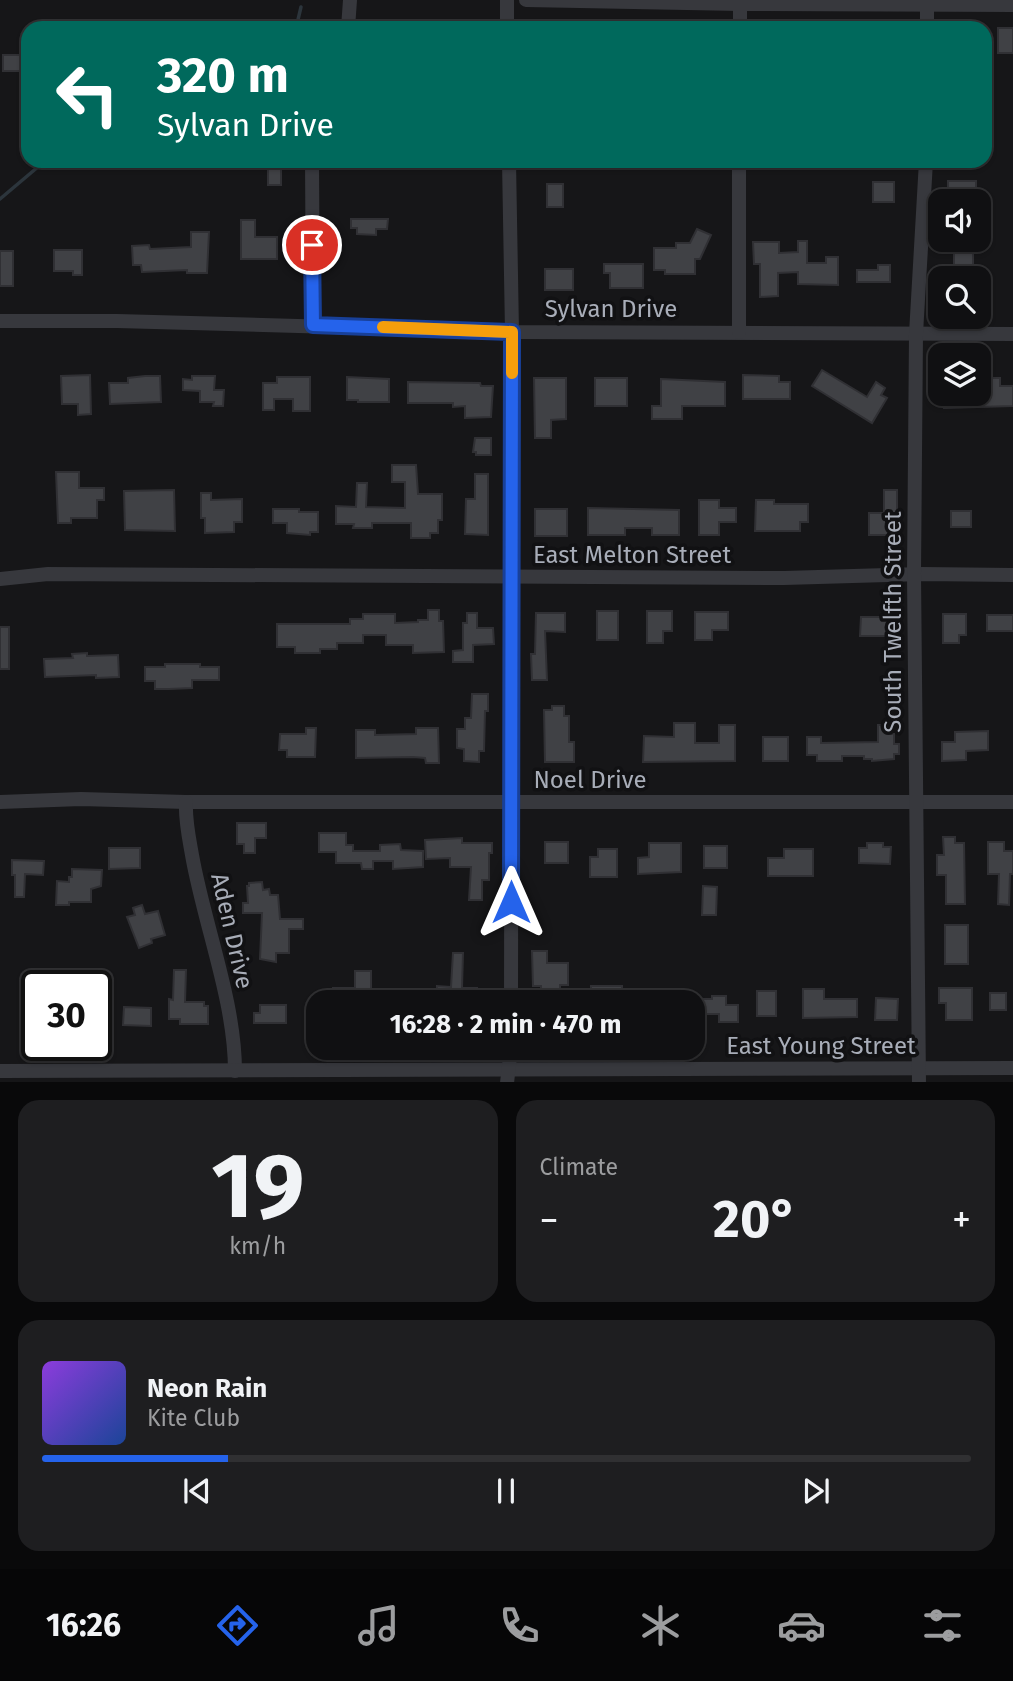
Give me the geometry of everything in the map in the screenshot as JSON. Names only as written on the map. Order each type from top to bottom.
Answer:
[{"type":"street","points":[[348,21],[350,0]]},
{"type":"street","points":[[507,0],[507,21]]},
{"type":"street","points":[[526,0],[927,2],[1013,5]]},
{"type":"street","points":[[740,2],[740,21]]},
{"type":"street","points":[[927,2],[927,21]]},
{"type":"street","points":[[312,168],[313,325]]},
{"type":"street","points":[[509,168],[512,332],[511,990]]},
{"type":"street","points":[[738,332],[739,168]]},
{"type":"street","name":"South Twelfth Street","points":[[919,1075],[914,574],[916,334],[926,168]]},
{"type":"street","name":"Sylvan Drive","points":[[0,321],[313,325],[512,332],[1013,334]]},
{"type":"street","name":"East Melton Street","points":[[0,579],[48,574],[784,578],[914,574],[1013,575]]},
{"type":"street","name":"Noel Drive","points":[[0,802],[81,799],[186,802],[1013,802]]},
{"type":"street","name":"Aden Drive","points":[[186,802],[186,822],[196,877],[232,1036],[235,1071]]},
{"type":"street","name":"East Young Street","points":[[0,1071],[186,1077],[216,1077],[235,1071],[654,1076],[919,1075],[1013,1068]]},
{"type":"building","points":[[998,28],[1013,28],[1013,53],[998,53]]},
{"type":"building","points":[[3,55],[21,55],[21,71],[3,71]]},
{"type":"building","points":[[268,168],[281,168],[281,185],[268,185]]},
{"type":"building","points":[[948,181],[976,181],[976,189],[948,189]]},
{"type":"building","points":[[873,182],[894,182],[894,202],[873,202]]},
{"type":"building","points":[[547,184],[563,184],[563,207],[547,207]]},
{"type":"building","points":[[351,219],[388,219],[387,229],[376,229],[376,235],[357,234],[357,228],[351,228]]},
{"type":"building","points":[[241,220],[255,220],[255,237],[277,237],[277,259],[241,259]]},
{"type":"building","points":[[697,229],[711,235],[700,259],[695,259],[695,274],[665,274],[665,270],[654,270],[654,248],[676,248],[676,243],[690,243]]},
{"type":"building","points":[[191,232],[209,232],[207,273],[187,273],[187,270],[142,272],[141,265],[133,265],[132,246],[149,245],[150,249],[191,247]]},
{"type":"building","points":[[798,241],[807,241],[807,263],[826,263],[826,257],[838,257],[838,285],[798,284],[798,272],[778,273],[778,296],[760,297],[760,264],[754,264],[753,242],[779,242],[779,253],[798,252]]},
{"type":"building","points":[[54,250],[82,250],[82,275],[73,275],[73,271],[54,271]]},
{"type":"building","points":[[0,251],[13,251],[13,286],[0,286]]},
{"type":"building","points":[[954,252],[973,252],[973,266],[954,266]]},
{"type":"building","points":[[604,264],[643,264],[643,288],[610,288],[610,273],[604,273]]},
{"type":"building","points":[[878,265],[890,265],[890,282],[857,282],[857,270],[878,270]]},
{"type":"building","points":[[545,269],[573,269],[573,290],[545,290]]},
{"type":"building","points":[[822,370],[867,397],[876,382],[885,388],[881,395],[887,398],[872,423],[812,386]]},
{"type":"building","points":[[90,375],[91,414],[78,415],[78,404],[62,404],[61,376]]},
{"type":"building","points":[[743,375],[779,376],[779,382],[790,382],[790,399],[743,399]]},
{"type":"building","points":[[160,376],[161,402],[110,404],[109,383],[128,383],[128,378]]},
{"type":"building","points":[[192,376],[215,376],[214,390],[224,390],[223,406],[213,406],[214,402],[200,402],[200,391],[183,390],[183,379],[192,380]]},
{"type":"building","points":[[277,377],[310,377],[310,411],[293,411],[293,399],[274,399],[274,410],[263,410],[263,383],[277,383]]},
{"type":"building","points":[[347,377],[389,379],[389,402],[347,400]]},
{"type":"building","points":[[534,378],[566,378],[566,419],[551,420],[551,438],[535,438]]},
{"type":"building","points":[[595,378],[627,378],[627,406],[595,406]]},
{"type":"building","points":[[991,378],[1000,378],[1000,386],[1013,386],[1013,406],[944,408],[991,406]]},
{"type":"building","points":[[661,379],[725,382],[725,406],[682,406],[682,419],[652,419],[652,406],[661,406]]},
{"type":"building","points":[[408,382],[480,383],[481,386],[493,386],[491,417],[465,418],[465,406],[453,407],[453,403],[408,403]]},
{"type":"building","points":[[475,438],[491,438],[491,455],[476,455],[476,452],[473,452]]},
{"type":"building","points":[[392,465],[416,465],[418,494],[442,494],[442,520],[438,520],[438,533],[430,533],[430,538],[411,538],[411,523],[372,523],[372,528],[336,524],[336,506],[356,507],[357,483],[367,483],[366,507],[405,508],[405,482],[392,482]]},
{"type":"building","points":[[56,472],[79,472],[79,488],[104,488],[104,500],[97,500],[97,518],[71,518],[71,523],[58,523]]},
{"type":"building","points":[[475,474],[488,474],[488,535],[465,534],[466,499],[475,499]]},
{"type":"building","points":[[174,490],[175,531],[125,530],[124,491]]},
{"type":"building","points":[[884,490],[897,490],[897,535],[869,535],[869,513],[884,513]]},
{"type":"building","points":[[201,493],[211,493],[211,500],[242,499],[242,522],[234,522],[234,532],[205,533],[205,518],[201,518]]},
{"type":"building","points":[[699,500],[719,500],[719,508],[736,508],[736,522],[719,522],[719,535],[699,535]]},
{"type":"building","points":[[756,500],[774,500],[774,504],[808,504],[808,522],[800,522],[800,531],[755,531]]},
{"type":"building","points":[[588,508],[679,510],[679,535],[652,535],[652,528],[625,528],[625,535],[588,535]]},
{"type":"building","points":[[273,509],[318,512],[318,532],[310,532],[310,535],[287,533],[287,523],[273,523]]},
{"type":"building","points":[[535,509],[567,509],[567,536],[535,536]]},
{"type":"building","points":[[951,511],[971,511],[971,527],[951,527]]},
{"type":"building","points":[[428,610],[439,610],[439,621],[443,621],[444,652],[413,653],[413,645],[386,645],[386,635],[363,635],[363,643],[337,643],[337,649],[320,649],[320,653],[295,653],[295,647],[277,647],[277,624],[350,624],[350,619],[363,619],[363,614],[395,614],[395,623],[418,622],[428,620]]},
{"type":"building","points":[[597,611],[618,611],[618,640],[597,640]]},
{"type":"building","points":[[647,611],[672,611],[672,631],[663,631],[663,643],[647,643]]},
{"type":"building","points":[[695,612],[728,612],[728,630],[712,630],[712,640],[695,640]]},
{"type":"building","points":[[467,613],[477,613],[477,628],[493,628],[494,644],[473,645],[473,662],[453,662],[453,651],[463,650],[463,623],[467,623]]},
{"type":"building","points":[[536,613],[565,613],[565,632],[545,631],[547,680],[532,680],[531,654],[535,654]]},
{"type":"building","points":[[943,614],[966,614],[966,635],[959,635],[959,643],[943,643]]},
{"type":"building","points":[[987,615],[1013,615],[1013,631],[987,631]]},
{"type":"building","points":[[861,617],[890,617],[890,636],[860,636]]},
{"type":"building","points":[[0,627],[9,627],[9,669],[0,669]]},
{"type":"building","points":[[87,653],[87,656],[118,655],[119,677],[45,677],[44,659],[73,658],[72,654]]},
{"type":"building","points":[[165,664],[219,667],[219,680],[192,680],[192,688],[155,689],[155,681],[145,681],[145,667],[165,667]]},
{"type":"building","points":[[472,694],[488,694],[484,751],[479,751],[479,762],[464,761],[464,749],[457,748],[457,729],[465,729],[465,718],[471,718]]},
{"type":"building","points":[[552,706],[564,706],[564,716],[569,716],[569,742],[574,742],[574,762],[545,762],[544,710],[552,710]]},
{"type":"building","points":[[674,723],[695,723],[695,743],[719,743],[719,725],[735,725],[735,761],[643,762],[644,736],[674,737]]},
{"type":"building","points":[[878,725],[890,725],[894,744],[899,744],[899,754],[894,754],[894,759],[872,761],[864,759],[864,756],[842,756],[842,761],[817,761],[817,755],[807,755],[807,737],[821,737],[821,743],[878,742]]},
{"type":"building","points":[[306,728],[316,728],[315,757],[287,757],[287,750],[279,750],[280,734],[306,734]]},
{"type":"building","points":[[416,728],[438,728],[439,763],[426,763],[425,758],[413,757],[356,758],[356,730],[375,730],[375,735],[416,734]]},
{"type":"building","points":[[988,731],[988,750],[966,751],[966,760],[942,761],[942,742],[955,742],[955,732]]},
{"type":"building","points":[[763,737],[788,737],[788,761],[763,761]]},
{"type":"building","points":[[237,823],[266,823],[266,838],[255,838],[255,853],[244,853],[244,844],[237,844]]},
{"type":"building","points":[[319,833],[346,833],[346,845],[353,845],[353,851],[380,851],[380,845],[400,844],[401,850],[423,851],[423,867],[393,869],[393,861],[373,861],[373,869],[362,869],[361,863],[336,863],[336,852],[319,852]]},
{"type":"building","points":[[943,837],[955,837],[955,843],[964,843],[965,904],[946,904],[946,875],[937,875],[937,855],[944,855]]},
{"type":"building","points":[[462,838],[462,843],[492,843],[492,853],[489,853],[489,880],[482,880],[482,900],[469,900],[471,867],[450,867],[450,858],[426,859],[425,840]]},
{"type":"building","points":[[545,842],[568,842],[568,863],[545,863]]},
{"type":"building","points":[[988,842],[1004,842],[1004,851],[1013,851],[1009,905],[998,904],[999,874],[988,874]]},
{"type":"building","points":[[649,843],[681,843],[681,872],[638,874],[638,858],[649,857]]},
{"type":"building","points":[[867,843],[883,843],[883,847],[891,847],[890,864],[859,863],[859,848],[867,848]]},
{"type":"building","points":[[704,846],[727,846],[727,868],[704,868]]},
{"type":"building","points":[[109,848],[140,848],[140,868],[109,869]]},
{"type":"building","points":[[598,849],[617,849],[617,877],[590,877],[590,857],[598,857]]},
{"type":"building","points":[[784,849],[813,849],[813,876],[768,876],[768,858],[784,858]]},
{"type":"building","points":[[12,860],[44,861],[43,875],[25,874],[24,897],[15,897]]},
{"type":"building","points":[[72,869],[102,870],[101,886],[91,889],[91,902],[56,905],[57,881],[69,882]]},
{"type":"building","points":[[262,882],[263,890],[269,889],[270,895],[278,895],[280,919],[303,919],[303,929],[289,929],[289,953],[276,953],[276,962],[260,959],[262,913],[243,913],[243,903],[248,903],[247,886],[249,883]]},
{"type":"building","points":[[703,886],[717,887],[716,915],[702,915]]},
{"type":"building","points":[[142,905],[145,914],[158,911],[165,935],[151,939],[152,943],[139,948],[127,917],[135,915],[133,908]]},
{"type":"building","points":[[945,925],[968,925],[968,964],[945,964]]},
{"type":"building","points":[[532,951],[547,951],[547,963],[568,963],[568,985],[560,985],[560,990],[541,990],[541,986],[533,986]]},
{"type":"building","points":[[453,953],[463,953],[462,988],[477,990],[437,990],[437,986],[451,987]]},
{"type":"building","points":[[174,970],[186,970],[185,1002],[204,1002],[204,1006],[208,1006],[208,1024],[180,1024],[180,1019],[169,1019]]},
{"type":"building","points":[[355,971],[371,971],[371,989],[394,990],[333,990],[355,988]]},
{"type":"building","points":[[591,986],[622,986],[622,990],[591,990]]},
{"type":"building","points":[[939,988],[972,988],[972,1020],[946,1020],[946,1003],[939,1003]]},
{"type":"building","points":[[803,989],[824,989],[824,999],[857,999],[857,1017],[803,1018]]},
{"type":"building","points":[[757,991],[776,991],[776,1016],[757,1016]]},
{"type":"building","points":[[990,993],[1006,993],[1006,1010],[990,1010]]},
{"type":"building","points":[[712,996],[726,996],[726,1005],[738,1005],[738,1022],[719,1022],[719,1014],[705,1014],[705,999],[712,999]]},
{"type":"building","points":[[876,998],[898,999],[897,1020],[875,1020]]},
{"type":"building","points":[[260,1005],[286,1005],[286,1023],[254,1023],[254,1013],[260,1013]]},
{"type":"building","points":[[124,1007],[151,1008],[151,1026],[123,1025]]},
{"type":"waterway","points":[[298,21],[301,7]]},
{"type":"waterway","points":[[0,199],[37,168]]},
{"type":"slow traffic","points":[[383,327],[512,332],[512,373]]},
{"type":"route","points":[[312,245],[313,325],[512,332],[511,902]]}]
